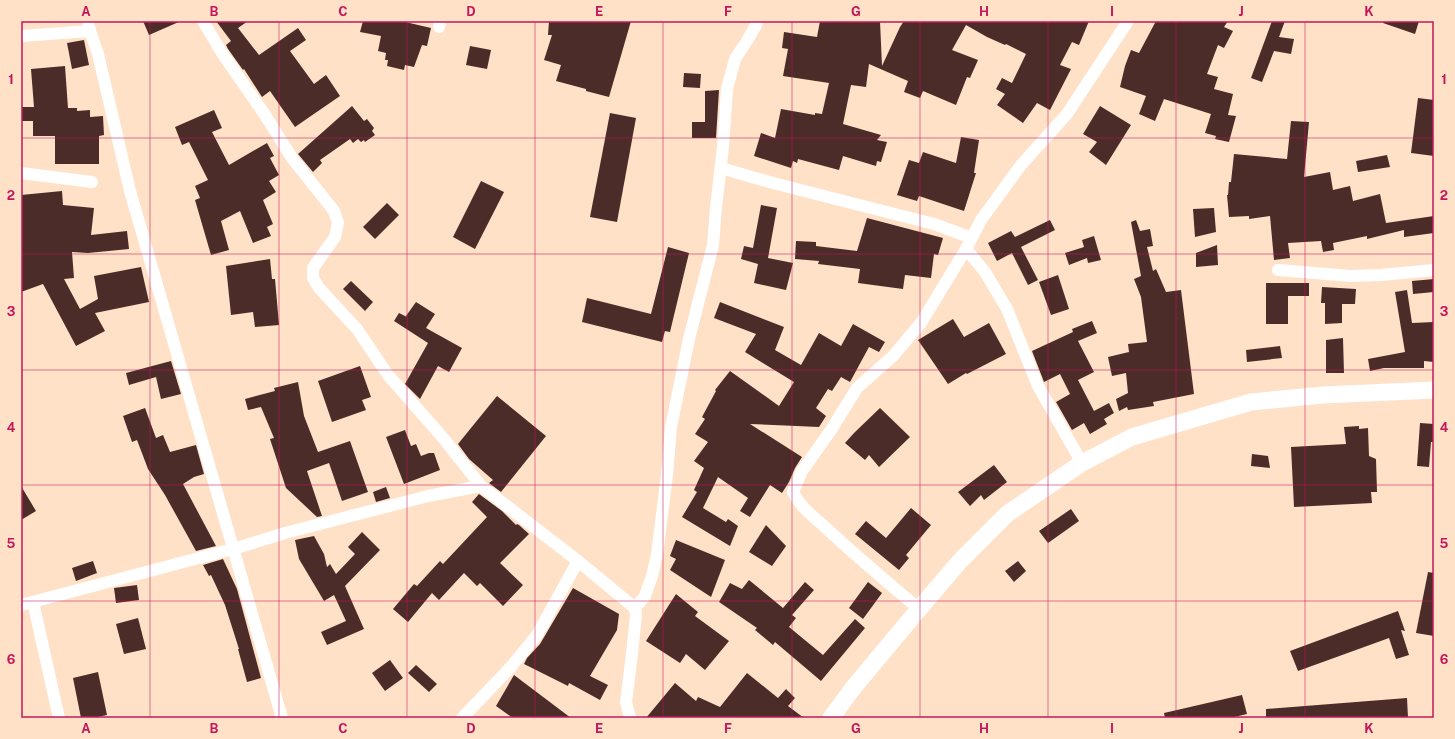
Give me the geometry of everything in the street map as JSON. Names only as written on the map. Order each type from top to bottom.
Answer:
[{"type":"main road","points":[[831,718],[853,688],[960,561],[1007,514],[1082,463],[1132,437],[1252,402],[1323,395],[1434,390]]},
{"type":"street","points":[[203,21],[222,53],[265,115],[292,158],[334,211],[338,223],[335,237],[313,268],[313,278],[319,288],[357,329],[388,375],[444,439],[481,486],[578,561],[635,608],[636,615],[626,702],[630,718]]},
{"type":"street","points":[[635,608],[645,596],[652,576],[657,554],[667,475],[671,427],[689,339],[713,245],[727,89],[735,59],[747,41],[757,21]]},
{"type":"street","points":[[919,609],[873,570],[803,506],[798,501],[794,492],[802,471],[831,430],[856,388],[893,356],[921,323],[969,243],[981,220],[1021,165],[1067,114],[1128,21]]},
{"type":"street","points":[[21,36],[89,26],[98,54],[130,191],[282,718]]},
{"type":"street","points":[[721,168],[773,183],[934,224],[969,243],[1007,309],[1038,386],[1082,463]]},
{"type":"street","points":[[21,173],[92,182]]},
{"type":"street","points":[[1278,270],[1351,276],[1434,270]]},
{"type":"street","points":[[21,605],[233,549],[285,533],[428,496],[481,486]]},
{"type":"street","points":[[462,718],[510,668],[537,635],[578,561]]},
{"type":"street","points":[[33,602],[59,718]]},
{"type":"building","points":[[143,21],[181,21],[149,35]]},
{"type":"building","points":[[216,21],[248,21],[238,28],[259,55],[298,28],[306,40],[290,51],[314,84],[326,75],[340,96],[295,127],[270,91],[262,97],[244,69],[243,70],[228,49],[226,45],[231,41]]},
{"type":"building","points":[[363,21],[401,21],[431,28],[427,46],[422,45],[414,67],[405,65],[404,70],[387,66],[388,60],[385,60],[386,53],[378,51],[381,36],[360,32]]},
{"type":"building","points":[[549,21],[631,21],[609,97],[556,81],[561,65],[544,60],[552,35],[548,35]]},
{"type":"building","points":[[820,21],[880,21],[882,66],[904,21],[1089,21],[1079,45],[1072,42],[1060,65],[1071,69],[1050,110],[1037,103],[1023,123],[997,105],[1005,94],[996,89],[1002,78],[1012,83],[1026,54],[987,37],[966,25],[952,50],[978,60],[970,78],[967,77],[956,105],[923,91],[920,98],[904,92],[908,81],[869,64],[866,87],[851,85],[843,124],[881,135],[877,140],[887,142],[881,162],[877,161],[876,166],[843,156],[839,170],[798,159],[797,163],[793,161],[791,168],[754,156],[761,133],[775,138],[781,109],[815,115],[815,113],[822,114],[829,83],[783,76],[788,49],[782,48],[784,32],[817,37]]},
{"type":"building","points":[[1156,21],[1228,21],[1224,27],[1233,31],[1224,48],[1218,45],[1207,74],[1218,77],[1214,89],[1233,94],[1228,115],[1236,116],[1229,142],[1215,139],[1216,136],[1205,133],[1211,114],[1164,99],[1155,121],[1139,114],[1146,96],[1120,87],[1131,50],[1139,53]]},
{"type":"building","points":[[1272,21],[1285,21],[1279,37],[1294,39],[1291,54],[1274,51],[1262,82],[1251,78]]},
{"type":"building","points":[[1383,21],[1419,21],[1415,34],[1383,23]]},
{"type":"building","points":[[84,40],[89,65],[72,69],[67,43]]},
{"type":"building","points":[[470,46],[491,50],[487,69],[466,65]]},
{"type":"building","points":[[65,66],[68,108],[77,108],[77,111],[90,110],[90,117],[103,116],[104,135],[99,136],[99,164],[55,164],[55,136],[33,136],[33,121],[21,121],[21,107],[34,107],[31,69]]},
{"type":"building","points":[[684,73],[701,74],[700,88],[683,87]]},
{"type":"building","points":[[719,90],[716,138],[692,138],[692,122],[705,122],[705,91]]},
{"type":"building","points":[[1418,98],[1434,100],[1434,156],[1411,153]]},
{"type":"building","points":[[352,106],[364,121],[367,119],[374,128],[372,131],[375,135],[365,142],[364,140],[361,142],[358,139],[353,143],[350,139],[320,160],[322,163],[313,172],[298,154]]},
{"type":"building","points":[[1100,106],[1131,125],[1106,165],[1089,152],[1097,142],[1083,134]]},
{"type":"building","points":[[214,110],[222,128],[212,132],[229,165],[267,143],[274,156],[270,158],[279,175],[269,181],[276,192],[263,200],[273,224],[267,227],[271,236],[253,243],[240,211],[221,221],[229,250],[211,255],[195,200],[200,198],[195,186],[208,180],[189,142],[182,145],[175,127]]},
{"type":"building","points":[[610,113],[636,118],[617,222],[590,217]]},
{"type":"building","points":[[1291,121],[1309,122],[1304,177],[1330,172],[1333,190],[1350,186],[1353,201],[1380,194],[1386,223],[1434,216],[1434,233],[1404,237],[1404,230],[1367,239],[1367,236],[1333,243],[1334,250],[1323,252],[1321,241],[1288,243],[1290,258],[1274,260],[1270,216],[1249,219],[1249,216],[1229,217],[1227,195],[1229,182],[1231,182],[1234,154],[1287,159]]},
{"type":"building","points":[[961,137],[979,140],[974,173],[976,173],[964,211],[919,196],[917,201],[897,195],[909,160],[919,163],[923,152],[956,163]]},
{"type":"building","points":[[1387,155],[1390,167],[1358,172],[1356,161]]},
{"type":"building","points":[[481,181],[504,192],[475,249],[453,237]]},
{"type":"building","points":[[62,191],[63,205],[94,208],[91,235],[127,231],[129,249],[88,253],[72,252],[74,278],[64,279],[80,309],[98,299],[94,276],[141,267],[149,302],[95,313],[105,331],[76,346],[43,284],[21,292],[21,195]]},
{"type":"building","points":[[387,203],[399,215],[375,239],[363,227]]},
{"type":"building","points":[[761,205],[777,208],[768,258],[793,263],[786,290],[754,283],[758,264],[741,259],[744,246],[753,248]]},
{"type":"building","points":[[1214,208],[1216,232],[1195,237],[1193,209]]},
{"type":"building","points":[[867,218],[943,238],[938,255],[934,254],[931,278],[905,275],[903,289],[858,283],[860,269],[818,264],[819,261],[795,259],[796,241],[816,242],[816,246],[857,251]]},
{"type":"building","points":[[1050,220],[1055,230],[1021,247],[1038,280],[1028,285],[1012,253],[997,261],[988,243],[1011,231],[1015,237]]},
{"type":"building","points":[[1136,220],[1140,231],[1150,229],[1153,246],[1147,247],[1153,271],[1156,269],[1166,292],[1181,290],[1194,394],[1153,402],[1154,406],[1128,410],[1127,407],[1119,411],[1116,399],[1128,393],[1126,373],[1112,376],[1108,357],[1129,352],[1128,344],[1147,342],[1141,297],[1134,279],[1141,276],[1131,222]]},
{"type":"building","points":[[1094,236],[1101,260],[1088,263],[1087,258],[1069,265],[1065,253],[1084,247],[1082,240]]},
{"type":"building","points":[[1217,245],[1218,265],[1196,267],[1196,253]]},
{"type":"building","points":[[668,247],[689,253],[670,332],[665,331],[662,342],[582,322],[587,298],[651,314]]},
{"type":"building","points":[[270,259],[272,279],[275,279],[279,325],[255,327],[253,312],[231,315],[226,266]]},
{"type":"building","points":[[1058,275],[1069,309],[1051,315],[1039,282]]},
{"type":"building","points":[[1434,279],[1434,292],[1413,294],[1412,281]]},
{"type":"building","points":[[351,281],[373,302],[365,311],[343,289]]},
{"type":"building","points":[[1266,283],[1309,283],[1309,296],[1288,296],[1288,324],[1266,324]]},
{"type":"building","points":[[1322,287],[1356,289],[1355,304],[1342,304],[1342,323],[1325,324],[1325,303],[1321,303]]},
{"type":"building","points":[[1407,290],[1412,323],[1434,322],[1434,362],[1424,361],[1424,368],[1384,368],[1370,371],[1368,359],[1405,352],[1395,292]]},
{"type":"building","points":[[416,302],[435,314],[426,328],[462,348],[449,372],[438,366],[420,399],[405,384],[428,343],[394,321],[399,313],[407,317],[406,316]]},
{"type":"building","points":[[720,302],[784,327],[775,350],[801,365],[819,333],[841,346],[853,324],[885,342],[879,352],[869,347],[850,382],[841,377],[832,391],[828,389],[816,408],[826,416],[819,427],[750,424],[802,457],[782,493],[770,485],[750,517],[740,511],[748,498],[718,477],[703,508],[726,522],[728,519],[738,526],[730,546],[682,517],[697,492],[694,490],[704,468],[694,461],[708,442],[695,434],[705,419],[702,417],[716,391],[715,390],[730,371],[779,406],[794,382],[745,352],[756,334],[714,318]]},
{"type":"building","points":[[953,319],[964,337],[989,323],[1006,354],[967,374],[966,373],[948,384],[918,340]]},
{"type":"building","points":[[1092,321],[1097,333],[1078,341],[1094,372],[1078,380],[1094,411],[1109,403],[1114,413],[1104,419],[1107,424],[1090,434],[1084,423],[1072,430],[1056,402],[1070,394],[1060,374],[1044,382],[1032,351],[1073,332],[1072,329]]},
{"type":"building","points":[[1343,338],[1344,373],[1326,373],[1326,340]]},
{"type":"building","points":[[1280,346],[1282,358],[1247,362],[1246,350]]},
{"type":"building","points":[[171,361],[181,394],[161,399],[156,377],[129,385],[126,373]]},
{"type":"building","points":[[360,366],[371,397],[362,400],[366,410],[332,422],[318,381]]},
{"type":"building","points":[[298,382],[304,416],[318,452],[350,441],[368,492],[342,501],[329,463],[307,471],[322,516],[317,517],[286,488],[270,439],[274,438],[261,407],[248,410],[245,399],[275,391],[274,388]]},
{"type":"building","points":[[497,396],[546,436],[501,492],[489,483],[493,480],[469,459],[458,444]]},
{"type":"building","points":[[145,408],[156,438],[163,435],[170,452],[196,445],[204,474],[194,477],[183,484],[216,546],[196,551],[165,495],[148,469],[137,440],[132,442],[123,416]]},
{"type":"building","points":[[880,408],[910,437],[879,467],[869,455],[865,460],[845,443]]},
{"type":"building","points":[[1420,423],[1434,424],[1434,442],[1431,442],[1429,467],[1417,466]]},
{"type":"building","points":[[1359,426],[1359,429],[1368,428],[1369,456],[1376,459],[1377,492],[1371,492],[1372,503],[1294,507],[1291,447],[1346,444],[1344,427]]},
{"type":"building","points":[[405,430],[411,446],[416,444],[421,456],[434,453],[440,470],[404,484],[386,437]]},
{"type":"building","points":[[1252,454],[1268,456],[1270,468],[1251,466]]},
{"type":"building","points":[[994,465],[1007,482],[984,500],[981,495],[970,506],[958,492]]},
{"type":"building","points":[[21,486],[36,511],[21,520]]},
{"type":"building","points":[[386,487],[390,498],[376,502],[373,492]]},
{"type":"building","points":[[479,494],[529,534],[500,563],[523,585],[503,606],[480,583],[477,586],[464,573],[439,600],[432,593],[408,622],[393,609],[414,584],[417,586],[440,561],[443,564],[487,517],[472,502]]},
{"type":"building","points":[[911,508],[931,525],[906,555],[909,558],[899,570],[855,534],[866,521],[886,538]]},
{"type":"building","points":[[1071,509],[1079,521],[1048,543],[1039,531]]},
{"type":"building","points":[[766,525],[786,546],[772,566],[749,552]]},
{"type":"building","points":[[362,532],[380,550],[345,586],[364,629],[327,645],[321,632],[346,621],[334,595],[324,601],[299,559],[295,540],[314,536],[324,554],[327,567],[330,564],[336,574],[355,554],[348,547]]},
{"type":"building","points":[[676,540],[725,560],[711,597],[670,570],[676,559],[670,556]]},
{"type":"building","points":[[223,559],[237,589],[261,678],[247,682],[239,649],[225,605],[211,575],[209,576],[203,565]]},
{"type":"building","points":[[93,561],[97,573],[76,581],[72,568]]},
{"type":"building","points":[[1018,561],[1026,571],[1014,582],[1005,571]]},
{"type":"building","points":[[1428,572],[1434,573],[1434,636],[1416,633]]},
{"type":"building","points":[[749,580],[783,608],[805,582],[814,590],[792,615],[796,618],[789,627],[823,655],[855,619],[865,628],[821,681],[775,642],[773,645],[755,630],[757,628],[719,602],[730,583],[742,589]]},
{"type":"building","points":[[868,582],[882,593],[863,619],[849,608]]},
{"type":"building","points":[[137,585],[139,600],[116,603],[114,588]]},
{"type":"building","points":[[573,588],[619,614],[617,630],[590,676],[608,685],[600,700],[569,683],[568,686],[524,664],[527,658],[540,644]]},
{"type":"building","points":[[676,594],[698,612],[695,616],[729,641],[705,670],[686,654],[680,663],[646,641]]},
{"type":"building","points":[[1398,611],[1405,631],[1401,630],[1409,655],[1396,659],[1389,638],[1298,671],[1290,651]]},
{"type":"building","points":[[138,618],[146,649],[124,654],[116,624]]},
{"type":"building","points":[[390,660],[403,678],[385,691],[372,673]]},
{"type":"building","points":[[416,665],[437,684],[429,692],[408,673]]},
{"type":"building","points":[[98,672],[107,715],[93,718],[81,718],[73,678]]},
{"type":"building","points":[[747,673],[778,698],[786,689],[795,698],[788,706],[804,718],[646,718],[675,683],[696,701],[698,697],[720,707]]},
{"type":"building","points":[[514,675],[571,718],[513,718],[496,706]]},
{"type":"building","points":[[1242,695],[1247,714],[1230,718],[1165,718],[1164,713]]},
{"type":"building","points":[[1407,698],[1408,718],[1266,718],[1266,709]]}]
